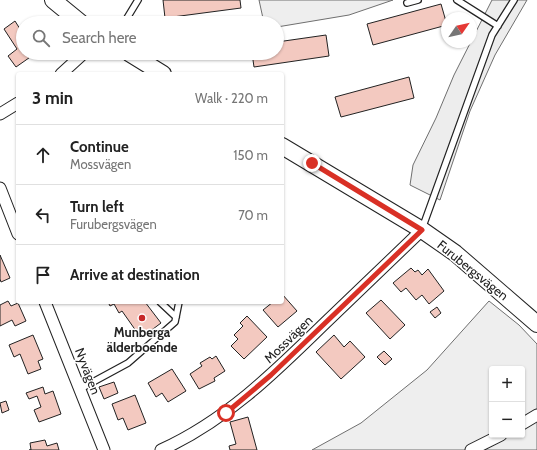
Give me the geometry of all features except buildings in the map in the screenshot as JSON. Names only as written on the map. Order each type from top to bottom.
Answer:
[{"type":"street","points":[[53,0],[72,16]]},
{"type":"street","points":[[63,72],[76,60]]},
{"type":"street","points":[[140,60],[160,72]]},
{"type":"street","points":[[0,114],[16,104]]},
{"type":"street","name":"Furubergsvägen","points":[[284,147],[422,230],[456,253],[537,324]]},
{"type":"street","points":[[0,188],[16,229]]},
{"type":"street","name":"Mossvägen","points":[[160,450],[181,441],[226,413],[271,375],[422,230]]},
{"type":"street","name":"Nyvägen","points":[[46,304],[104,450]]},
{"type":"street","points":[[525,422],[537,415]]},
{"type":"street","points":[[471,450],[495,438]]},
{"type":"lane","points":[[128,16],[138,0]]},
{"type":"lane","points":[[407,3],[418,0]]},
{"type":"lane","points":[[457,0],[498,26]]},
{"type":"lane","points":[[422,230],[492,35],[514,0]]},
{"type":"lane","points":[[162,304],[176,317]]},
{"type":"lane","points":[[80,389],[128,363],[175,322],[179,304]]},
{"type":"shaded area","points":[[259,0],[393,0],[349,15],[284,26],[284,16],[262,16]]},
{"type":"shaded area","points":[[492,0],[527,0],[495,55],[470,111],[440,200],[410,185],[413,165],[468,48],[477,48],[477,30]]},
{"type":"shaded area","points":[[489,301],[519,325],[537,344],[537,450],[312,450],[361,423],[427,370]]},
{"type":"place","name":"Munberga älderboende","points":[[142,318]]},
{"type":"route","points":[[226,413],[271,375],[422,230],[312,163]]}]
